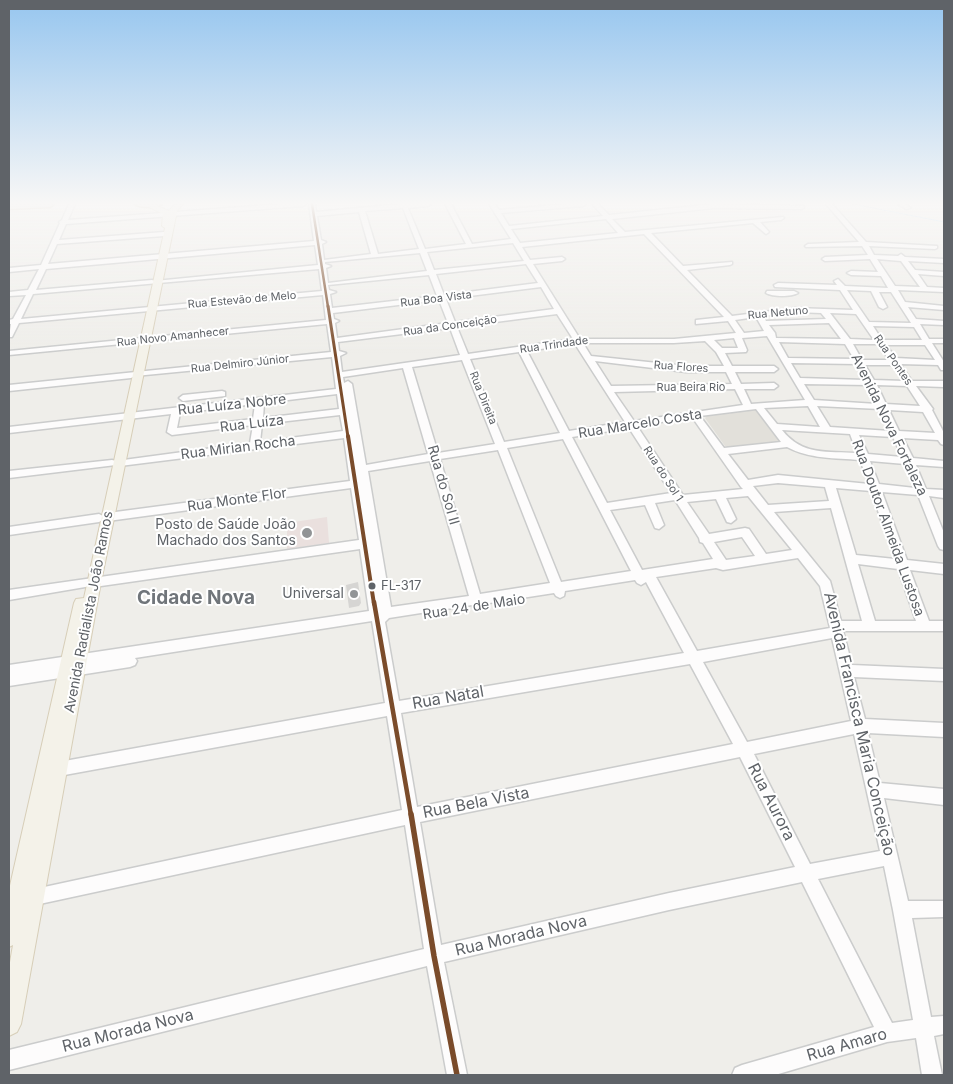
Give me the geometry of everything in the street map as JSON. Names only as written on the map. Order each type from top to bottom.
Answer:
[{"type":"main road","name":"Avenida Radialista João Ramos","points":[[9,936],[72,666],[148,309],[163,256]]},
{"type":"main road","name":"Avenida Radialista João Ramos","points":[[9,1024],[59,769],[72,666]]},
{"type":"street","points":[[9,335],[12,322],[49,255]]},
{"type":"street","points":[[9,269],[180,255]]},
{"type":"street","points":[[323,255],[361,483],[393,708],[434,956],[457,1075]]},
{"type":"street","points":[[9,294],[325,265],[386,255]]},
{"type":"street","name":"Rua Direita","points":[[425,255],[560,590]]},
{"type":"street","name":"Rua do Sol 1","points":[[524,255],[704,539],[723,565]]},
{"type":"street","points":[[669,255],[730,318],[740,335],[743,350],[720,351]]},
{"type":"street","points":[[901,255],[925,289]]},
{"type":"street","points":[[873,257],[882,274],[942,363]]},
{"type":"street","points":[[825,259],[873,257],[944,261]]},
{"type":"street","name":"Rua Estevão de Melo","points":[[12,322],[330,290],[432,273],[564,262]]},
{"type":"street","points":[[682,268],[730,263]]},
{"type":"street","points":[[851,272],[882,274]]},
{"type":"street","points":[[914,272],[944,274]]},
{"type":"street","name":"Rua Boa Vista","points":[[333,316],[443,298],[544,285]]},
{"type":"street","points":[[770,293],[784,288],[840,285],[874,290],[944,290]]},
{"type":"street","name":"Rua Pontes","points":[[840,285],[857,312],[896,362],[928,409],[943,438]]},
{"type":"street","points":[[784,288],[848,297]]},
{"type":"street","points":[[874,290],[883,307]]},
{"type":"street","points":[[903,304],[944,308]]},
{"type":"street","name":"Rua Netuno","points":[[699,322],[758,314],[823,310],[857,312]]},
{"type":"street","name":"Avenida Nova Fortaleza","points":[[823,310],[848,342],[871,382],[923,492],[944,546]]},
{"type":"street","name":"Rua da Conceição","points":[[340,340],[559,311]]},
{"type":"street","points":[[758,314],[773,336],[826,429]]},
{"type":"street","points":[[333,316],[340,340],[339,354]]},
{"type":"street","name":"Rua Novo Amanhecer","points":[[9,353],[142,340],[333,316]]},
{"type":"street","points":[[765,323],[832,321]]},
{"type":"street","points":[[866,324],[944,323]]},
{"type":"street","name":"Rua Trindade","points":[[342,374],[578,341],[674,341],[740,335],[882,343],[944,341]]},
{"type":"street","points":[[708,338],[720,351],[738,388],[775,427],[788,444],[801,452],[944,464]]},
{"type":"street","name":"Rua Aurora","points":[[522,350],[568,435],[604,508],[644,577],[694,656],[807,872],[887,1033]]},
{"type":"street","name":"Rua Delmiro Júnior","points":[[9,388],[339,354]]},
{"type":"street","name":"Rua Flores","points":[[589,358],[686,369],[774,369]]},
{"type":"street","points":[[787,360],[942,363]]},
{"type":"street","name":"Rua do Sol II","points":[[407,366],[477,603]]},
{"type":"street","points":[[686,369],[693,388]]},
{"type":"street","points":[[342,374],[341,391],[348,412]]},
{"type":"street","points":[[799,381],[944,384]]},
{"type":"street","name":"Rua Beira Rio","points":[[608,389],[774,386]]},
{"type":"street","name":"Rua Luíza Nobre","points":[[9,430],[341,391]]},
{"type":"street","points":[[183,398],[222,394]]},
{"type":"street","points":[[201,396],[201,408]]},
{"type":"street","points":[[255,446],[260,402]]},
{"type":"street","name":"Rua Marcelo Costa","points":[[358,469],[435,458],[694,414],[754,407],[810,403],[928,409]]},
{"type":"street","name":"Rua Luíza","points":[[176,411],[172,432],[348,412]]},
{"type":"street","name":"Avenida Francisca Maria Conceição","points":[[694,414],[748,488],[826,584],[876,790],[902,910],[932,1075]]},
{"type":"street","points":[[775,427],[943,438]]},
{"type":"street","name":"Rua Doutor Almeida Lustosa","points":[[853,431],[876,488],[901,564],[924,625]]},
{"type":"street","name":"Rua Mirian Rocha","points":[[9,475],[352,433]]},
{"type":"street","points":[[722,451],[788,444]]},
{"type":"street","points":[[604,508],[649,501],[720,496],[778,479],[829,482],[944,494]]},
{"type":"street","points":[[829,482],[870,624]]},
{"type":"street","name":"Rua Monte Flor","points":[[9,531],[361,483]]},
{"type":"street","points":[[720,496],[731,519]]},
{"type":"street","points":[[649,501],[659,525]]},
{"type":"street","points":[[766,508],[835,504]]},
{"type":"street","points":[[704,539],[745,532],[763,559]]},
{"type":"street","points":[[9,595],[370,543]]},
{"type":"street","name":"Rua 24 de Maio","points":[[9,671],[72,666],[121,659],[380,616],[644,577],[719,569],[723,565],[801,553]]},
{"type":"street","points":[[852,559],[944,569]]},
{"type":"street","name":"Rua Natal","points":[[59,769],[393,708],[694,656],[752,649],[836,629],[870,624],[944,626]]},
{"type":"street","name":"Rua 24 de Maio","points":[[9,680],[72,666]]},
{"type":"street","points":[[847,671],[944,675]]},
{"type":"street","name":"Rua Bela Vista","points":[[35,897],[412,816],[860,726],[944,730]]},
{"type":"street","points":[[876,790],[944,797]]},
{"type":"street","name":"Rua Morada Nova","points":[[9,1060],[434,956],[807,872],[890,857]]},
{"type":"street","points":[[902,910],[944,909]]},
{"type":"street","name":"Rua Amaro","points":[[742,1075],[887,1033],[944,1025]]},
{"type":"shaded area","points":[[760,411],[781,439],[779,442],[731,448],[725,446],[705,418],[707,416]]},
{"type":"shaded area","name":"Posto de Saúde João Machado dos Santos","points":[[327,517],[329,543],[287,549],[287,523]]},
{"type":"building","name":"Universal","points":[[358,582],[361,603],[359,606],[349,608],[346,585]]},
{"type":"transit line","points":[[320,255],[376,614],[379,622],[434,956],[457,1075]]},
{"type":"place","name":"Posto de Saúde João Machado dos Santos","points":[[307,533]]},
{"type":"place","name":"FL-317","points":[[372,586]]},
{"type":"place","name":"Universal","points":[[354,594]]},
{"type":"district","name":"Cidade Nova","points":[[196,598]]}]
